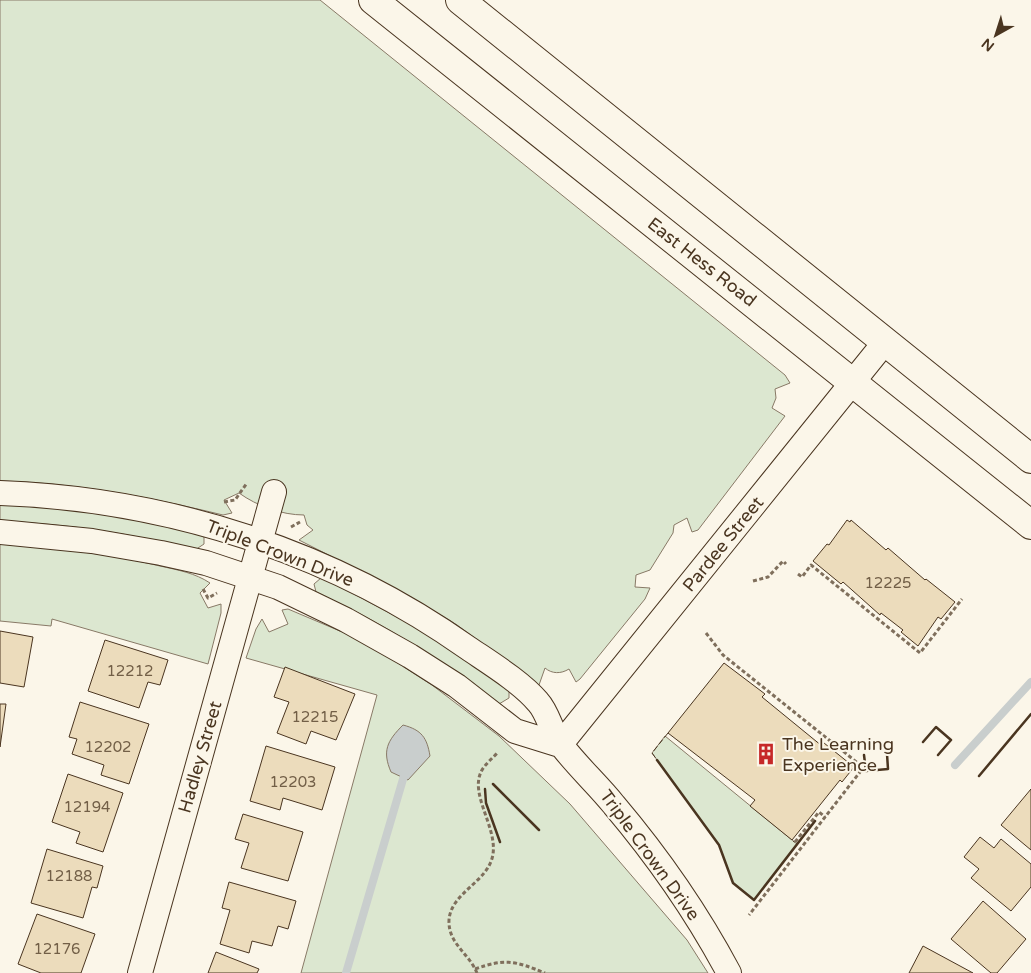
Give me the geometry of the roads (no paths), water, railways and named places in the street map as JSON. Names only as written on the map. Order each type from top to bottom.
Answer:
[{"type":"main road","name":"East Hess Road","points":[[373,0],[1031,525]]},
{"type":"main road","points":[[460,0],[1031,459]]},
{"type":"street","name":"Pardee Street","points":[[560,745],[884,342]]},
{"type":"street","name":"Hadley Street","points":[[140,973],[274,492]]},
{"type":"street","name":"Triple Crown Drive","points":[[0,494],[54,497],[152,511],[190,519],[260,541],[356,580],[454,638],[539,702],[560,745],[604,792],[642,839],[685,899],[729,973]]},
{"type":"street","name":"Triple Crown Drive","points":[[0,532],[70,538],[129,547],[206,563],[250,578],[314,604],[387,642],[457,686],[515,731],[560,745]]},
{"type":"waterway","points":[[955,765],[1031,682]]},
{"type":"waterway","points":[[346,973],[406,769]]},
{"type":"place","name":"The Learning Experience","points":[[766,754]]}]
